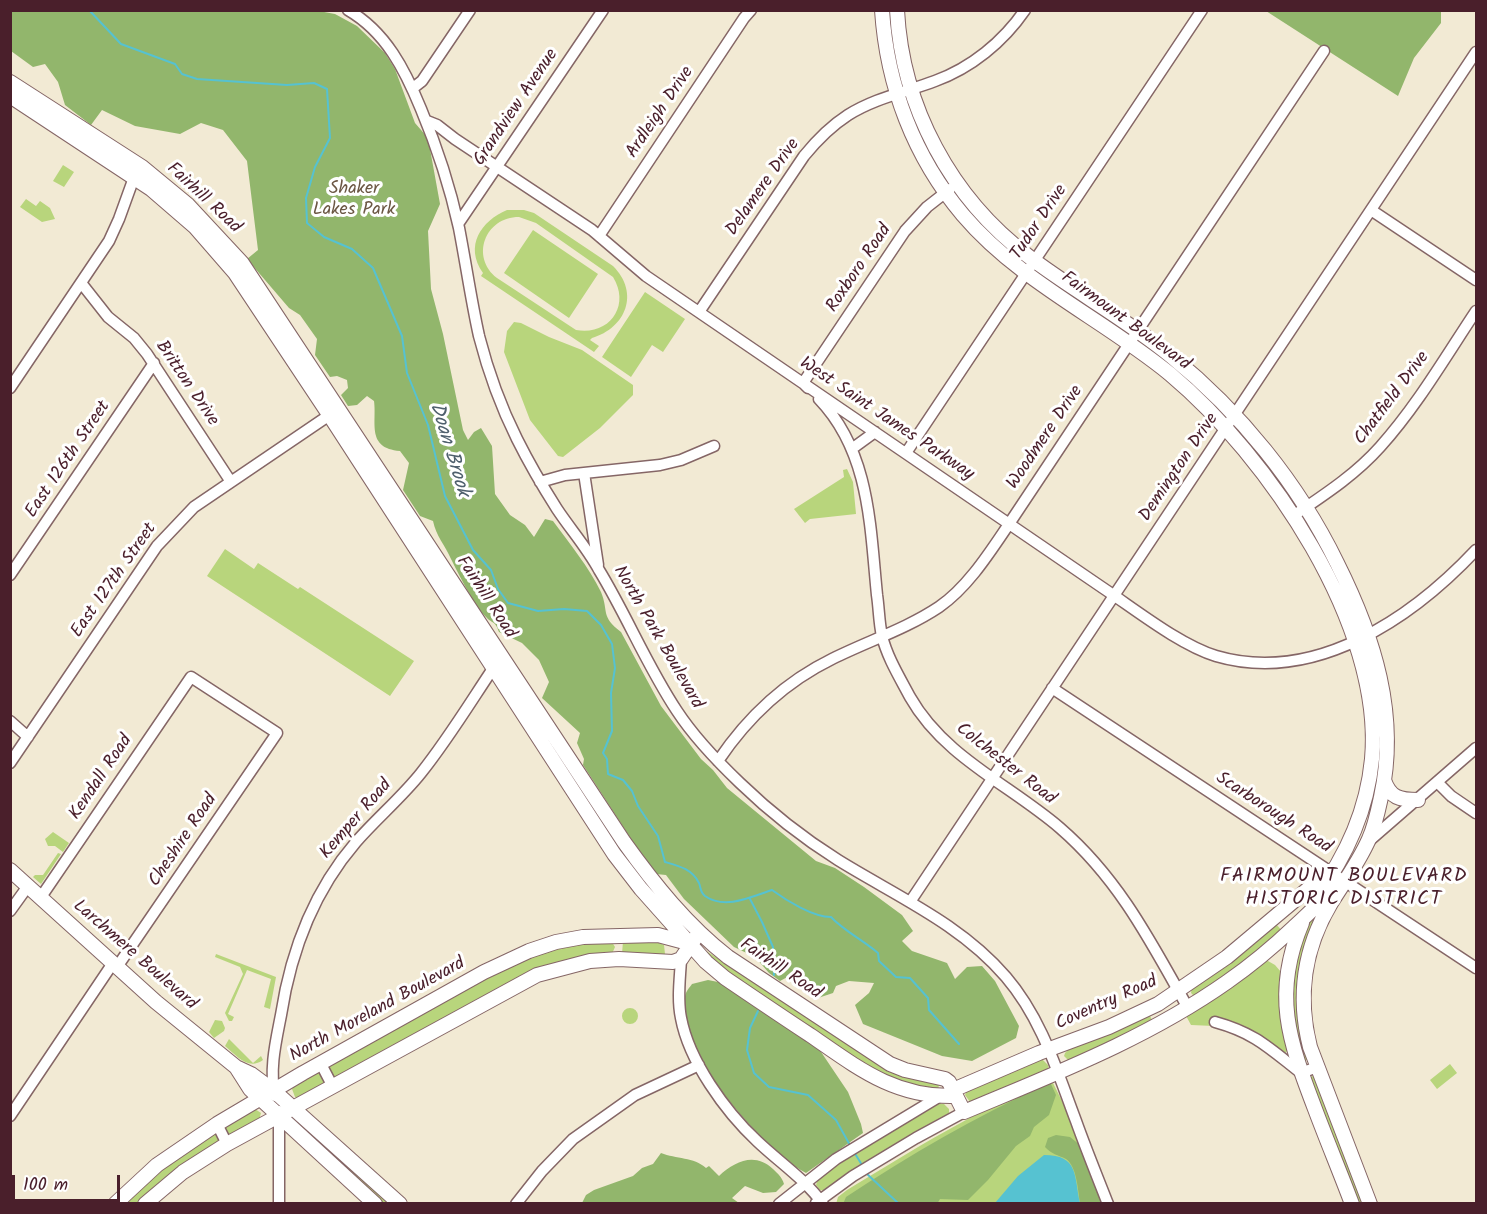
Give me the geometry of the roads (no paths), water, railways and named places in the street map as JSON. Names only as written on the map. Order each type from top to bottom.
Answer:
[{"type":"main road","name":"Fairmount Boulevard","points":[[882,10],[886,51],[897,94],[920,150],[945,192],[980,234],[1026,274],[1129,343],[1180,383],[1226,429],[1261,470],[1293,516],[1325,571],[1354,641],[1369,695],[1373,736],[1369,781],[1339,877],[1317,930],[1305,971],[1303,1000],[1304,1021],[1310,1047],[1370,1203]]},
{"type":"main road","name":"Fairmount Boulevard","points":[[897,10],[900,46],[911,89],[929,136],[957,183],[991,224],[1034,261],[1138,330],[1181,364],[1235,416],[1268,453],[1306,508],[1342,573],[1367,634],[1382,680],[1388,737],[1380,826],[1368,842]]},
{"type":"main road","name":"Fairhill Road","points":[[10,82],[136,170],[199,223],[335,412],[593,809],[634,880],[695,939],[728,957],[874,1055],[905,1070],[945,1078],[955,1093],[940,1097],[913,1093],[870,1076],[725,978],[706,962],[695,939]]},
{"type":"main road","name":"Fairhill Road","points":[[10,96],[136,170]]},
{"type":"main road","points":[[1373,736],[1388,737]]},
{"type":"main road","points":[[1384,780],[1394,796],[1418,800]]},
{"type":"main road","points":[[1358,822],[1363,828],[1380,826]]},
{"type":"main road","name":"Coventry Road","points":[[955,1093],[1049,1049],[1109,1027],[1158,1004],[1227,957],[1314,884],[1339,877],[1368,842]]},
{"type":"main road","name":"Larchmere Boulevard","points":[[10,870],[156,1002],[236,1067],[251,1074],[274,1091],[400,1203]]},
{"type":"main road","name":"Fairmount Boulevard","points":[[1339,877],[1304,917],[1287,970],[1286,1000],[1292,1047],[1352,1203]]},
{"type":"main road","points":[[955,1093],[964,1112],[1059,1072],[1147,1031],[1188,1008],[1258,958],[1304,917]]},
{"type":"main road","points":[[617,935],[619,959]]},
{"type":"main road","name":"North Moreland Boulevard","points":[[115,1203],[157,1165],[217,1124],[484,972],[529,951],[556,942],[583,937],[665,935],[695,939]]},
{"type":"main road","points":[[145,1203],[183,1172],[227,1143],[537,975],[590,961],[619,959],[667,962],[681,959],[695,939]]},
{"type":"main road","points":[[1258,958],[1274,958],[1287,970]]},
{"type":"main road","name":"Larchmere Boulevard","points":[[236,1067],[247,1085],[261,1099],[375,1203]]},
{"type":"street","name":"North Park Boulevard","points":[[348,10],[365,21],[383,39],[396,57],[427,121],[458,224],[479,335],[486,360],[516,436],[540,482],[599,569],[678,713],[718,761],[764,806],[804,837],[955,930],[984,954],[1006,977],[1030,1011],[1049,1049],[1108,1203]]},
{"type":"street","points":[[413,88],[422,81],[470,10]]},
{"type":"street","name":"Grandview Avenue","points":[[458,224],[603,10]]},
{"type":"street","name":"Ardleigh Drive","points":[[599,236],[751,10]]},
{"type":"street","name":"Delamere Drive","points":[[699,312],[804,156],[819,138],[848,115],[875,101],[937,81],[975,60],[998,41],[1025,10]]},
{"type":"street","name":"Tudor Drive","points":[[906,453],[1202,10]]},
{"type":"street","name":"Woodmere Drive","points":[[718,761],[743,727],[790,684],[830,660],[909,625],[941,606],[972,575],[1009,524],[1324,51]]},
{"type":"street","name":"Demington Drive","points":[[910,902],[1476,52]]},
{"type":"street","name":"West Saint James Parkway","points":[[427,121],[442,128],[599,236],[633,267],[1009,524],[1179,638],[1216,656],[1255,662],[1286,662],[1322,655],[1354,641],[1401,615],[1435,590],[1476,550]]},
{"type":"street","points":[[10,388],[82,284],[114,231],[136,170]]},
{"type":"street","name":"Roxboro Road","points":[[803,383],[905,231],[927,207],[957,183]]},
{"type":"street","points":[[1371,210],[1476,280]]},
{"type":"street","name":"Britton Drive","points":[[82,284],[108,317],[134,338],[154,363],[231,482]]},
{"type":"street","name":"Chatfield Drive","points":[[1293,516],[1353,474],[1381,447],[1407,414],[1476,311]]},
{"type":"street","name":"East 126th Street","points":[[10,575],[154,363]]},
{"type":"street","name":"Colchester Road","points":[[803,383],[827,407],[853,448],[867,502],[882,636],[907,692],[927,721],[958,753],[1053,823],[1092,860],[1146,931],[1188,1008]]},
{"type":"street","name":"East 127th Street","points":[[10,763],[157,546],[194,507],[335,412]]},
{"type":"street","points":[[853,448],[875,432]]},
{"type":"street","points":[[540,482],[584,473],[660,465],[681,460],[714,446]]},
{"type":"street","points":[[584,473],[599,569]]},
{"type":"street","name":"Kemper Road","points":[[279,1203],[280,1116],[274,1091],[274,1052],[286,981],[293,955],[312,908],[342,859],[419,776],[445,743],[497,662]]},
{"type":"street","name":"Kendall Road","points":[[40,897],[190,677],[277,733]]},
{"type":"street","name":"Scarborough Road","points":[[1052,688],[1476,969]]},
{"type":"street","points":[[10,721],[28,737]]},
{"type":"street","name":"Cheshire Road","points":[[10,1116],[277,733]]},
{"type":"street","points":[[1380,826],[1418,800],[1476,748]]},
{"type":"street","points":[[1437,782],[1451,796],[1476,813]]},
{"type":"street","points":[[10,911],[28,886]]},
{"type":"street","points":[[681,959],[679,1003],[681,1020],[699,1065],[713,1089],[740,1124],[804,1182],[820,1202],[853,1176],[964,1112]]},
{"type":"street","points":[[1215,1022],[1254,1036],[1301,1073],[1317,1067]]},
{"type":"street","points":[[321,1064],[333,1087]]},
{"type":"street","points":[[516,1203],[573,1138],[635,1095],[699,1065]]},
{"type":"street","points":[[779,1203],[804,1182],[866,1139],[940,1097]]},
{"type":"street","points":[[217,1124],[227,1143]]},
{"type":"water","points":[[1044,1155],[1055,1156],[1069,1163],[1075,1176],[1080,1203],[995,1203],[1018,1176]]},
{"type":"waterway","name":"Doan Brook","points":[[89,10],[121,44],[175,64],[182,74],[197,79],[287,85],[314,83],[327,89],[330,138],[315,167],[306,198],[307,223],[324,237],[352,249],[373,268],[402,336],[407,373],[428,425],[445,496],[473,550],[491,570],[498,589],[508,603],[538,611],[564,609],[587,611],[601,625],[612,644],[615,668],[611,693],[612,731],[603,753],[607,759],[608,774],[623,780],[632,791],[638,806],[658,836],[665,862],[689,871],[696,878],[703,894],[713,900],[738,901],[772,890],[808,911],[831,917],[878,953],[879,961],[896,977],[910,978],[928,998],[929,1010],[959,1044]]},
{"type":"waterway","name":"Doan Brook","points":[[750,899],[773,947],[774,975]]},
{"type":"waterway","name":"Doan Brook","points":[[758,1011],[750,1028],[747,1050],[754,1073],[769,1087],[808,1095],[836,1120],[851,1147]]},
{"type":"waterway","name":"Doan Brook","points":[[854,1152],[862,1165]]},
{"type":"waterway","name":"Doan Brook","points":[[866,1173],[899,1204]]},
{"type":"district","name":"FAIRMOUNT BOULEVARD HISTORIC DISTRICT","points":[[1344,890]]},
{"type":"park label","name":"Shaker Lakes Park","points":[[354,200]]}]
